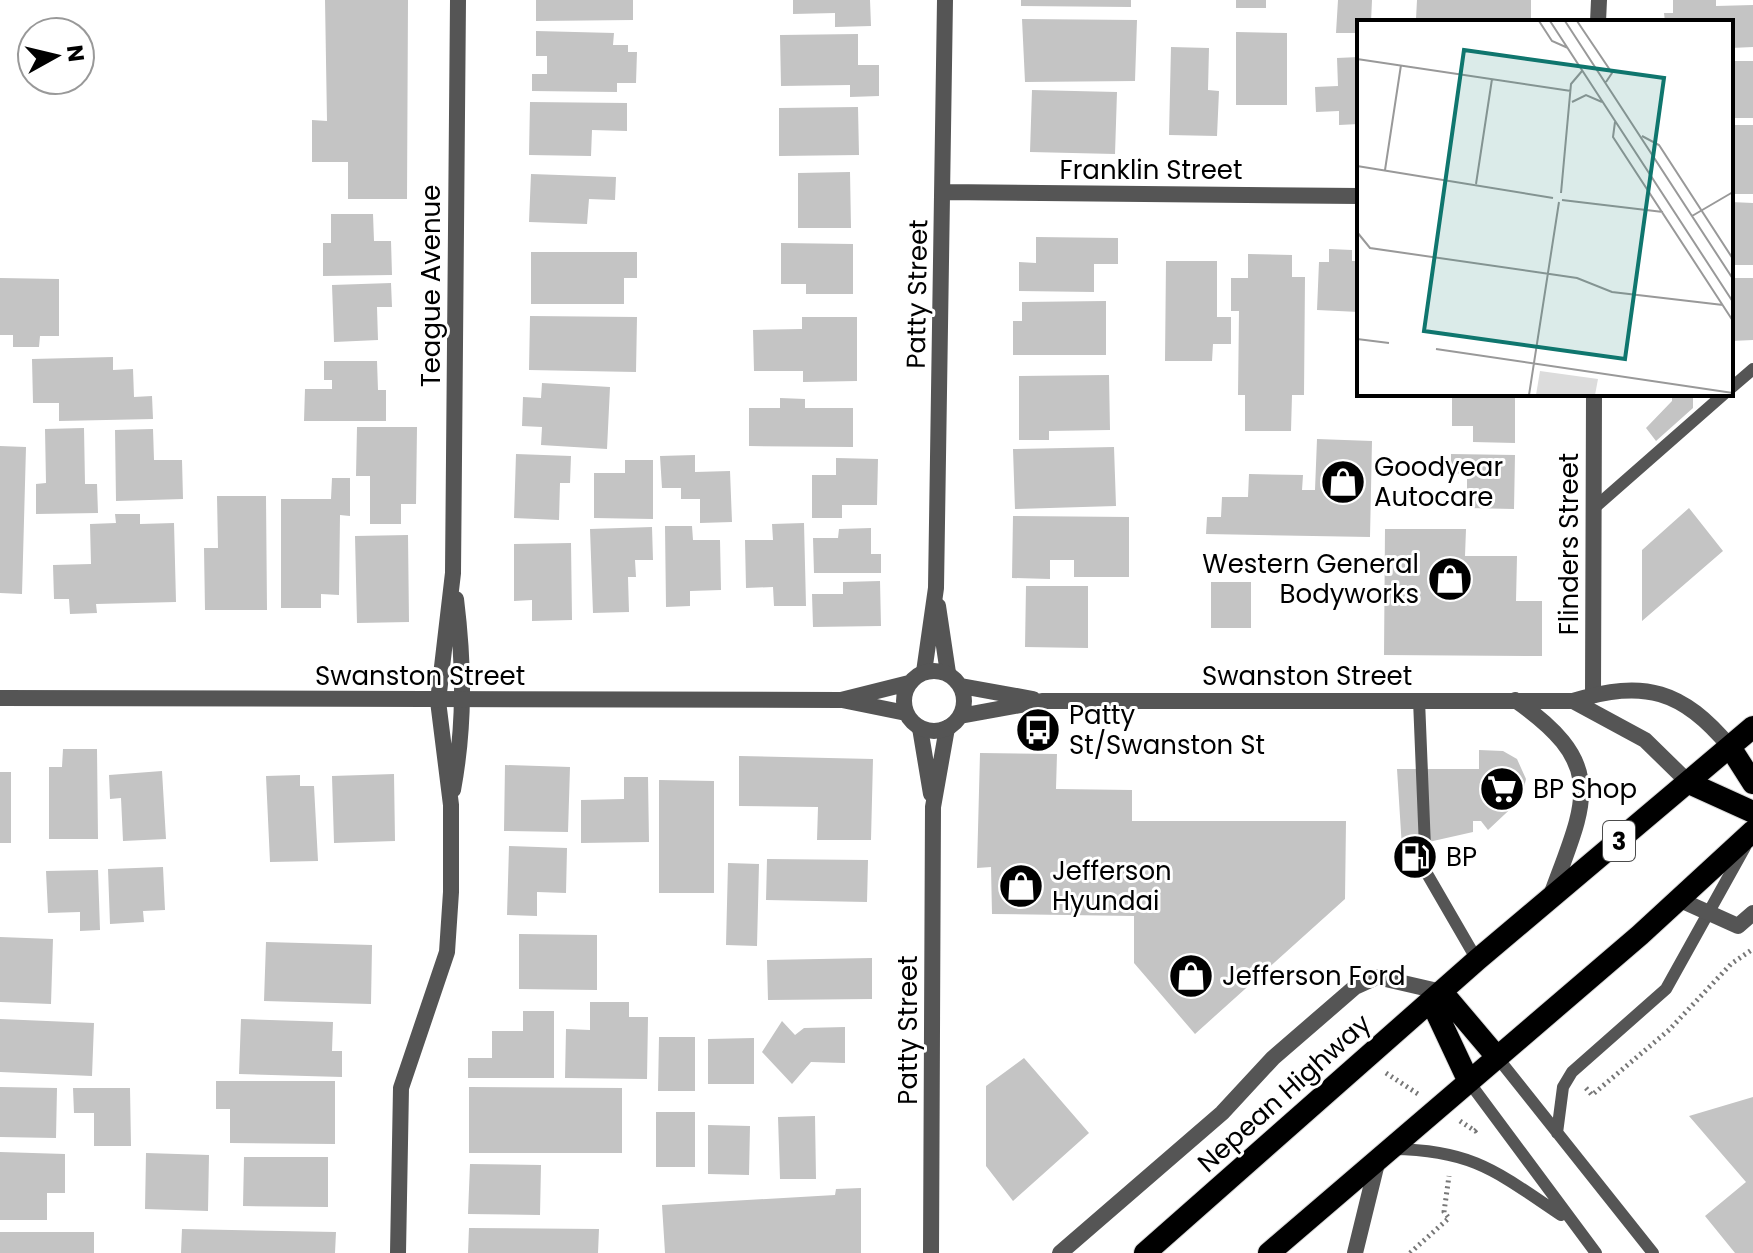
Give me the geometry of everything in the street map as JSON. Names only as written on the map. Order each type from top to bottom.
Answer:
[{"type":"highway","name":"Nepean Highway","points":[[1145,1253],[1477,960],[1753,727]]},
{"type":"highway","points":[[1730,747],[1753,783]]},
{"type":"highway","points":[[1689,783],[1753,812]]},
{"type":"highway","points":[[1269,1253],[1753,832]]},
{"type":"highway","points":[[1436,996],[1497,1057]]},
{"type":"highway","points":[[1436,996],[1469,1082]]},
{"type":"street","name":"Teague Avenue","points":[[451,805],[438,701],[453,573],[458,0]]},
{"type":"street","name":"Patty Street","points":[[924,672],[936,588],[945,0]]},
{"type":"street","points":[[1598,20],[1599,0]]},
{"type":"street","name":"Franklin Street","points":[[943,192],[1357,196]]},
{"type":"street","name":"Flinders Street","points":[[1593,695],[1594,396]]},
{"type":"street","name":"Teague Avenue","points":[[451,805],[462,740],[463,701],[463,654],[453,573]]},
{"type":"street","name":"Patty Street","points":[[936,588],[948,673]]},
{"type":"street","points":[[924,672],[948,673],[961,686],[964,706],[954,722],[929,731],[920,728],[906,713],[903,697],[909,683],[924,672]]},
{"type":"street","name":"Swanston Street","points":[[841,700],[909,683]]},
{"type":"street","name":"Swanston Street","points":[[961,686],[1042,701],[1573,701],[1622,689],[1660,692],[1690,706],[1730,747]]},
{"type":"street","name":"Swanston Street","points":[[0,698],[841,700],[906,713]]},
{"type":"street","points":[[1515,700],[1561,735],[1575,755],[1582,785],[1579,816],[1549,899]]},
{"type":"street","name":"Swanston Street","points":[[954,722],[1042,701]]},
{"type":"street","name":"Swanston Street","points":[[1573,701],[1645,740],[1689,783]]},
{"type":"street","name":"Patty Street","points":[[933,807],[954,722]]},
{"type":"street","name":"Patty Street","points":[[920,728],[933,807],[931,1253]]},
{"type":"street","points":[[398,1253],[401,1088],[447,952],[451,805]]},
{"type":"street","points":[[1678,899],[1738,926],[1753,913]]},
{"type":"street","points":[[1060,1253],[1222,1113],[1273,1058],[1355,987],[1377,977],[1436,996]]},
{"type":"street","points":[[1355,1253],[1384,1154]]},
{"type":"lane","points":[[1733,386],[1753,369]]},
{"type":"lane","points":[[1593,509],[1722,396]]},
{"type":"lane","points":[[1419,700],[1426,872],[1477,960]]},
{"type":"lane","points":[[1557,1133],[1563,1087],[1572,1072],[1666,989],[1753,832]]},
{"type":"lane","points":[[1497,1057],[1653,1253]]},
{"type":"lane","points":[[1469,1082],[1596,1253]]},
{"type":"lane","points":[[1384,1154],[1432,1149],[1457,1154],[1510,1180],[1570,1222]]},
{"type":"path","points":[[1410,1253],[1449,1218],[1444,1212],[1450,1169],[1475,1131]]},
{"type":"building","points":[[325,0],[408,0],[407,199],[348,199],[348,162],[312,162],[312,120],[327,121]]},
{"type":"building","points":[[536,0],[633,0],[633,20],[536,21]]},
{"type":"building","points":[[793,0],[870,0],[871,26],[835,27],[835,13],[793,14]]},
{"type":"building","points":[[1021,0],[1131,0],[1131,7],[1021,6]]},
{"type":"building","points":[[1236,0],[1266,0],[1266,8],[1236,8]]},
{"type":"building","points":[[1338,0],[1372,0],[1371,20],[1357,20],[1357,33],[1336,33]]},
{"type":"building","points":[[1417,0],[1531,0],[1531,20],[1416,19]]},
{"type":"building","points":[[1673,0],[1716,0],[1716,6],[1753,5],[1753,47],[1733,48],[1733,20],[1665,20],[1664,13],[1673,13]]},
{"type":"building","points":[[1022,19],[1137,20],[1135,81],[1025,82]]},
{"type":"building","points":[[536,31],[614,33],[613,45],[628,45],[628,52],[637,52],[636,83],[617,83],[617,92],[532,91],[532,74],[547,74],[547,56],[536,56]]},
{"type":"building","points":[[1236,32],[1287,33],[1287,105],[1236,105]]},
{"type":"building","points":[[858,34],[858,65],[879,65],[879,96],[850,97],[850,85],[781,86],[780,35]]},
{"type":"building","points":[[1171,47],[1209,48],[1208,90],[1219,91],[1217,136],[1169,135]]},
{"type":"building","points":[[1357,57],[1357,124],[1339,125],[1339,111],[1316,112],[1315,87],[1338,86],[1337,58]]},
{"type":"building","points":[[1733,61],[1753,61],[1753,118],[1733,118]]},
{"type":"building","points":[[1032,90],[1117,92],[1115,154],[1030,152]]},
{"type":"building","points":[[530,102],[627,103],[627,131],[592,130],[591,156],[529,155]]},
{"type":"building","points":[[858,107],[859,155],[779,156],[779,108]]},
{"type":"building","points":[[1733,125],[1753,125],[1753,194],[1733,194]]},
{"type":"building","points":[[850,172],[851,228],[798,228],[798,173]]},
{"type":"building","points":[[531,174],[616,177],[615,200],[589,199],[587,224],[529,222]]},
{"type":"building","points":[[1733,202],[1753,203],[1753,265],[1733,265]]},
{"type":"building","points":[[331,214],[373,214],[374,241],[391,241],[392,275],[323,276],[323,243],[331,243]]},
{"type":"building","points":[[1036,237],[1118,238],[1118,264],[1094,264],[1094,292],[1019,291],[1019,262],[1036,263]]},
{"type":"building","points":[[781,243],[853,244],[853,294],[806,294],[806,284],[781,284]]},
{"type":"building","points":[[1329,249],[1352,250],[1352,261],[1357,261],[1357,312],[1317,310],[1319,262],[1329,262]]},
{"type":"building","points":[[531,252],[637,252],[637,278],[624,278],[624,304],[531,304]]},
{"type":"building","points":[[1248,254],[1292,255],[1292,277],[1305,277],[1304,395],[1292,395],[1291,431],[1245,431],[1245,395],[1238,395],[1239,311],[1231,311],[1231,278],[1248,278]]},
{"type":"building","points":[[1166,261],[1217,261],[1217,317],[1231,317],[1231,344],[1213,344],[1212,361],[1165,361]]},
{"type":"building","points":[[0,278],[59,279],[59,336],[40,336],[39,347],[13,347],[13,335],[0,335]]},
{"type":"building","points":[[1733,278],[1753,278],[1753,340],[1733,341]]},
{"type":"building","points":[[391,283],[392,307],[377,307],[378,340],[334,342],[332,285]]},
{"type":"building","points":[[1106,301],[1106,355],[1013,355],[1013,321],[1022,321],[1022,302]]},
{"type":"building","points":[[530,316],[637,317],[636,372],[529,370]]},
{"type":"building","points":[[802,317],[857,317],[857,381],[803,382],[803,371],[754,371],[753,330],[802,329]]},
{"type":"building","points":[[113,357],[113,370],[133,369],[134,397],[152,396],[153,419],[59,421],[59,403],[33,403],[32,359]]},
{"type":"building","points":[[324,361],[377,361],[378,390],[386,390],[386,421],[304,421],[305,389],[332,389],[332,380],[324,380]]},
{"type":"building","points":[[1109,375],[1110,430],[1049,431],[1049,440],[1019,440],[1019,376]]},
{"type":"building","points":[[542,383],[610,387],[607,449],[541,445],[542,427],[522,426],[523,397],[541,398]]},
{"type":"building","points":[[1452,396],[1515,396],[1515,443],[1473,442],[1473,426],[1452,426]]},
{"type":"building","points":[[1672,396],[1693,396],[1693,408],[1656,441],[1646,428],[1672,401]]},
{"type":"building","points":[[780,398],[805,399],[805,408],[853,408],[853,447],[749,446],[749,408],[780,408]]},
{"type":"building","points":[[357,427],[417,427],[416,504],[401,504],[401,524],[370,524],[370,476],[356,476]]},
{"type":"building","points":[[84,428],[85,484],[97,484],[98,513],[36,514],[36,484],[46,483],[45,429]]},
{"type":"building","points":[[153,429],[154,460],[182,460],[183,499],[116,501],[115,430]]},
{"type":"building","name":"Goodyear Autocare","points":[[1317,439],[1372,441],[1370,537],[1206,534],[1207,517],[1221,517],[1222,497],[1248,497],[1249,474],[1303,475],[1302,490],[1315,490]]},
{"type":"building","points":[[0,446],[26,447],[22,594],[0,593]]},
{"type":"building","points":[[1114,447],[1116,506],[1015,509],[1013,449]]},
{"type":"building","points":[[516,454],[571,456],[570,483],[560,483],[559,520],[514,518]]},
{"type":"building","points":[[1451,454],[1515,455],[1514,509],[1467,508],[1467,474],[1451,473]]},
{"type":"building","points":[[695,455],[695,472],[730,471],[732,522],[700,523],[700,499],[681,499],[681,488],[662,488],[660,456]]},
{"type":"building","points":[[836,458],[878,459],[877,505],[842,505],[842,518],[812,518],[812,475],[836,475]]},
{"type":"building","points":[[625,460],[653,460],[653,519],[594,518],[594,473],[625,473]]},
{"type":"building","points":[[332,478],[350,478],[350,516],[340,515],[339,595],[321,594],[321,608],[281,608],[281,499],[331,499]]},
{"type":"building","points":[[217,496],[266,496],[267,610],[205,610],[204,548],[218,548]]},
{"type":"building","points":[[1689,508],[1723,551],[1642,621],[1642,550]]},
{"type":"building","points":[[115,514],[140,514],[140,524],[174,523],[176,602],[96,604],[97,613],[70,614],[69,599],[54,599],[53,565],[91,564],[90,524],[116,523]]},
{"type":"building","points":[[1013,516],[1129,517],[1129,577],[1074,577],[1074,560],[1050,560],[1050,579],[1012,578]]},
{"type":"building","points":[[804,523],[806,606],[774,606],[773,587],[746,588],[745,540],[773,540],[772,524]]},
{"type":"building","points":[[665,526],[692,526],[693,540],[720,540],[721,590],[690,591],[690,606],[666,607]]},
{"type":"building","points":[[652,527],[653,560],[635,560],[636,577],[628,577],[629,612],[593,613],[590,529]]},
{"type":"building","points":[[871,528],[871,554],[881,554],[881,573],[814,573],[813,538],[838,538],[839,529]]},
{"type":"building","name":"Western General Bodyworks","points":[[1385,529],[1466,529],[1465,556],[1517,556],[1516,601],[1542,601],[1542,656],[1384,655]]},
{"type":"building","points":[[408,535],[409,622],[357,623],[355,536]]},
{"type":"building","points":[[571,543],[572,620],[532,621],[532,600],[514,601],[514,544]]},
{"type":"building","points":[[880,581],[881,626],[813,627],[812,594],[843,594],[843,582]]},
{"type":"building","points":[[1211,582],[1251,582],[1251,628],[1211,628]]},
{"type":"building","points":[[1026,586],[1088,586],[1088,648],[1025,647]]},
{"type":"building","points":[[63,749],[97,749],[98,839],[49,839],[49,767],[62,767]]},
{"type":"building","points":[[1479,750],[1503,751],[1517,759],[1526,779],[1521,799],[1488,830],[1481,821],[1473,821],[1473,832],[1402,848],[1397,769],[1479,769]]},
{"type":"building","points":[[980,753],[1057,754],[1056,789],[1132,790],[1132,821],[1346,821],[1345,899],[1195,1034],[1134,963],[1134,916],[992,914],[991,867],[977,868]]},
{"type":"building","points":[[739,756],[873,759],[871,840],[817,840],[818,807],[739,806]]},
{"type":"building","points":[[505,765],[570,767],[568,832],[504,831]]},
{"type":"building","points":[[162,771],[166,839],[123,841],[121,798],[110,799],[109,775]]},
{"type":"building","points":[[0,772],[11,772],[11,843],[0,843]]},
{"type":"building","points":[[394,774],[395,841],[334,843],[332,776]]},
{"type":"building","points":[[300,775],[300,786],[314,786],[318,861],[270,862],[266,776]]},
{"type":"building","points":[[624,777],[648,777],[649,842],[581,843],[581,800],[624,799]]},
{"type":"building","points":[[659,780],[714,781],[714,893],[659,893]]},
{"type":"building","points":[[509,846],[567,848],[566,893],[537,892],[537,916],[507,915]]},
{"type":"building","points":[[767,859],[868,860],[867,902],[766,900]]},
{"type":"building","points":[[728,863],[759,864],[757,946],[726,945]]},
{"type":"building","points":[[163,867],[165,910],[143,911],[144,922],[110,924],[108,869]]},
{"type":"building","points":[[98,870],[100,930],[80,931],[80,912],[48,913],[46,871]]},
{"type":"building","points":[[519,934],[597,935],[597,990],[519,989]]},
{"type":"building","points":[[0,937],[53,939],[51,1004],[0,1002]]},
{"type":"building","points":[[266,942],[372,945],[371,1004],[264,1001]]},
{"type":"building","points":[[872,958],[872,999],[768,1000],[767,960]]},
{"type":"building","points":[[590,1002],[629,1002],[629,1017],[648,1017],[647,1079],[565,1078],[566,1029],[590,1030]]},
{"type":"building","points":[[523,1011],[554,1011],[554,1078],[468,1078],[468,1058],[492,1058],[492,1031],[523,1031]]},
{"type":"building","points":[[0,1019],[94,1023],[92,1076],[0,1072]]},
{"type":"building","points":[[241,1019],[333,1022],[332,1051],[342,1051],[342,1077],[239,1074]]},
{"type":"building","points":[[782,1021],[795,1035],[804,1028],[845,1027],[845,1063],[811,1062],[792,1084],[762,1052]]},
{"type":"building","points":[[659,1037],[695,1037],[695,1091],[658,1091]]},
{"type":"building","points":[[754,1038],[754,1084],[708,1084],[708,1039]]},
{"type":"building","points":[[1024,1058],[1089,1133],[1013,1201],[986,1166],[986,1086]]},
{"type":"building","points":[[216,1081],[335,1081],[335,1144],[230,1143],[230,1109],[216,1109]]},
{"type":"building","points":[[0,1087],[57,1088],[56,1138],[0,1137]]},
{"type":"building","points":[[469,1087],[622,1088],[622,1153],[469,1153]]},
{"type":"building","points":[[73,1088],[130,1088],[131,1146],[94,1146],[94,1113],[74,1113]]},
{"type":"building","points":[[1753,1097],[1753,1253],[1735,1253],[1705,1216],[1746,1182],[1689,1116]]},
{"type":"building","points":[[656,1112],[695,1112],[695,1167],[656,1167]]},
{"type":"building","points":[[815,1116],[816,1179],[780,1179],[778,1117]]},
{"type":"building","points":[[708,1125],[750,1126],[749,1175],[708,1174]]},
{"type":"building","points":[[0,1152],[65,1154],[65,1193],[47,1193],[47,1220],[0,1220]]},
{"type":"building","points":[[146,1153],[209,1155],[208,1211],[145,1209]]},
{"type":"building","points":[[244,1157],[328,1157],[328,1207],[243,1206]]},
{"type":"building","points":[[470,1164],[541,1165],[540,1215],[468,1214]]},
{"type":"building","points":[[861,1188],[861,1253],[665,1253],[662,1205],[835,1195],[836,1189]]},
{"type":"building","points":[[469,1228],[599,1229],[598,1253],[468,1253]]},
{"type":"building","points":[[182,1229],[336,1232],[335,1253],[181,1253]]},
{"type":"building","points":[[0,1232],[94,1232],[94,1253],[0,1253]]},
{"type":"place","name":"Goodyear Autocare","points":[[1343,482]]},
{"type":"place","name":"Western General Bodyworks","points":[[1450,579]]},
{"type":"place","name":"Patty St/Swanston St","points":[[1038,730]]},
{"type":"place","name":"BP Shop","points":[[1502,789]]},
{"type":"place","name":"BP","points":[[1415,857]]},
{"type":"place","name":"Jefferson Hyundai","points":[[1021,886]]},
{"type":"place","name":"Jefferson Ford","points":[[1191,976]]}]
